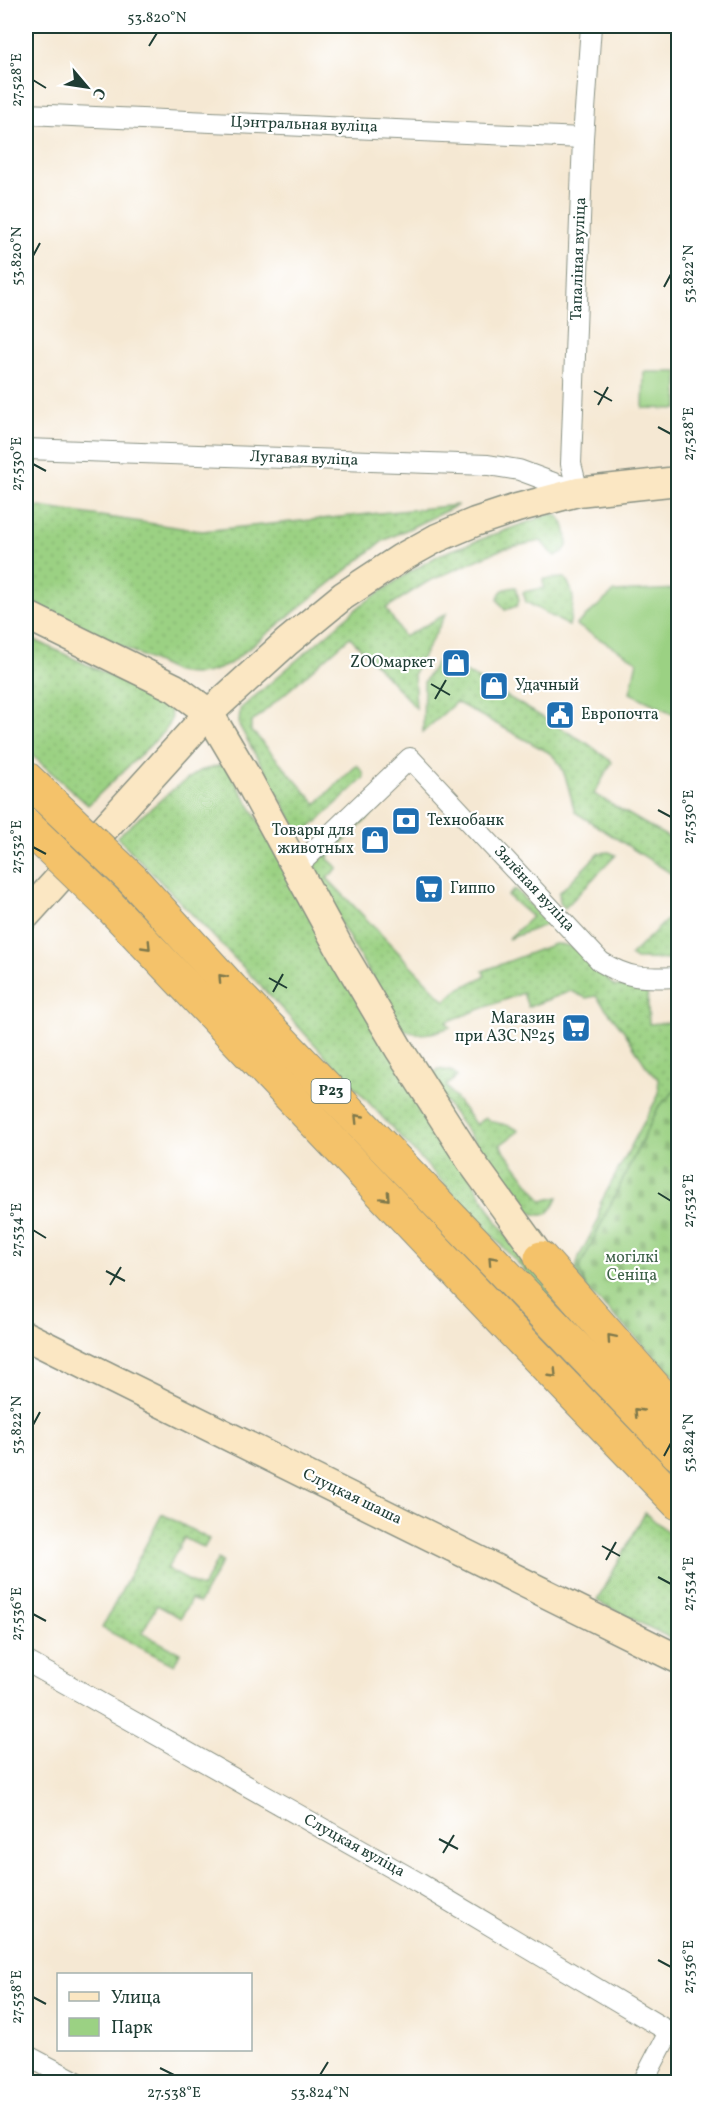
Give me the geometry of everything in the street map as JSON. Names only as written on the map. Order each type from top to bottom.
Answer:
[{"type":"highway","name":"Р23","points":[[36,788],[132,879],[232,989],[678,1454]]},
{"type":"highway","name":"Р23","points":[[26,825],[107,903],[678,1503]]},
{"type":"highway","points":[[541,1258],[678,1412]]},
{"type":"street","name":"Тапаліная вуліца","points":[[578,492],[572,464],[583,138],[591,26]]},
{"type":"street","name":"Цэнтральная вуліца","points":[[26,114],[583,138]]},
{"type":"street","name":"Лугавая вуліца","points":[[26,449],[488,465],[519,470],[578,492]]},
{"type":"street","points":[[26,915],[209,713],[287,642],[344,596],[401,558],[437,538],[517,508],[578,492],[678,481]]},
{"type":"street","points":[[26,615],[175,688],[209,713],[399,1049],[470,1160],[541,1258]]},
{"type":"street","name":"Зялёная вуліца","points":[[295,866],[410,758],[601,962],[616,971],[631,976],[678,976]]},
{"type":"street","name":"Слуцкая шаша","points":[[26,1336],[678,1659]]},
{"type":"street","name":"Слуцкая вуліца","points":[[26,1661],[419,1883],[674,2035]]},
{"type":"street","points":[[644,2082],[674,2035]]},
{"type":"street","points":[[26,2055],[77,2082]]},
{"type":"green space","points":[[644,372],[678,372],[678,409],[643,408]]},
{"type":"green space","points":[[26,505],[202,531],[458,505],[383,541],[228,665],[209,672],[191,674],[176,672],[26,601]]},
{"type":"green space","points":[[555,514],[562,520],[566,532],[567,546],[563,552],[555,556],[541,541],[502,549],[427,582],[386,608],[404,637],[446,614],[414,673],[416,708],[350,637],[251,723],[251,732],[316,804],[357,765],[363,772],[364,778],[309,829],[301,831],[297,829],[239,725],[240,709],[361,605],[407,574],[439,555]]},
{"type":"green space","points":[[565,578],[573,596],[569,626],[526,602],[523,592],[544,588],[543,579]]},
{"type":"green space","points":[[516,587],[519,600],[517,606],[505,610],[498,600],[500,593]]},
{"type":"green space","points":[[678,589],[678,716],[630,693],[637,661],[576,625],[614,592]]},
{"type":"green space","points":[[26,636],[160,699],[170,707],[171,719],[164,732],[88,805],[26,750]]},
{"type":"green space","points":[[440,657],[588,744],[612,762],[594,794],[678,843],[678,878],[575,812],[563,771],[559,763],[548,752],[456,702],[423,732],[424,682]]},
{"type":"green space","points":[[225,764],[497,1222],[544,1282],[678,1428],[591,1342],[242,966],[117,837],[176,787],[200,771]]},
{"type":"green space","points":[[392,795],[327,858],[338,868],[327,878],[445,1001],[457,990],[485,976],[483,971],[554,944],[572,947],[580,952],[614,986],[647,988],[649,1024],[674,1022],[674,985],[678,984],[678,1088],[659,1106],[579,1269],[587,1289],[577,1276],[579,1257],[598,1221],[600,1204],[659,1094],[658,1079],[646,1066],[624,1031],[596,996],[586,998],[571,991],[528,1007],[523,993],[446,1022],[450,1027],[432,1033],[420,1034],[402,1029],[313,876],[317,870],[315,864],[387,796]]},
{"type":"green space","points":[[609,852],[616,855],[565,908],[560,903],[559,893],[599,853]]},
{"type":"green space","points":[[515,889],[548,924],[508,939],[532,917],[508,896]]},
{"type":"green space","points":[[678,909],[678,960],[636,959],[630,956]]},
{"type":"green space","points":[[439,1069],[453,1072],[457,1077],[446,1086],[476,1125],[485,1117],[519,1131],[500,1145],[542,1201],[558,1197],[549,1212],[537,1215],[525,1210],[430,1081],[432,1074]]},
{"type":"green space","name":"могілкі Сеніца","points":[[678,1088],[678,1379],[587,1289],[579,1269],[659,1106]]},
{"type":"green space","points":[[645,1513],[678,1540],[678,1642],[597,1601]]},
{"type":"green space","points":[[162,1514],[209,1539],[204,1548],[184,1538],[167,1569],[202,1588],[218,1559],[222,1562],[199,1603],[191,1599],[181,1618],[157,1605],[142,1633],[180,1653],[174,1665],[102,1628]]},
{"type":"place","name":"ZOOмаркет","points":[[456,663]]},
{"type":"place","name":"Удачный","points":[[494,686]]},
{"type":"place","name":"Европочта","points":[[560,715]]},
{"type":"place","name":"Технобанк","points":[[406,821]]},
{"type":"place","name":"Товары для животных","points":[[375,840]]},
{"type":"place","name":"Гиппо","points":[[429,889]]},
{"type":"place","name":"Магазин при АЗС №25","points":[[576,1028]]}]
